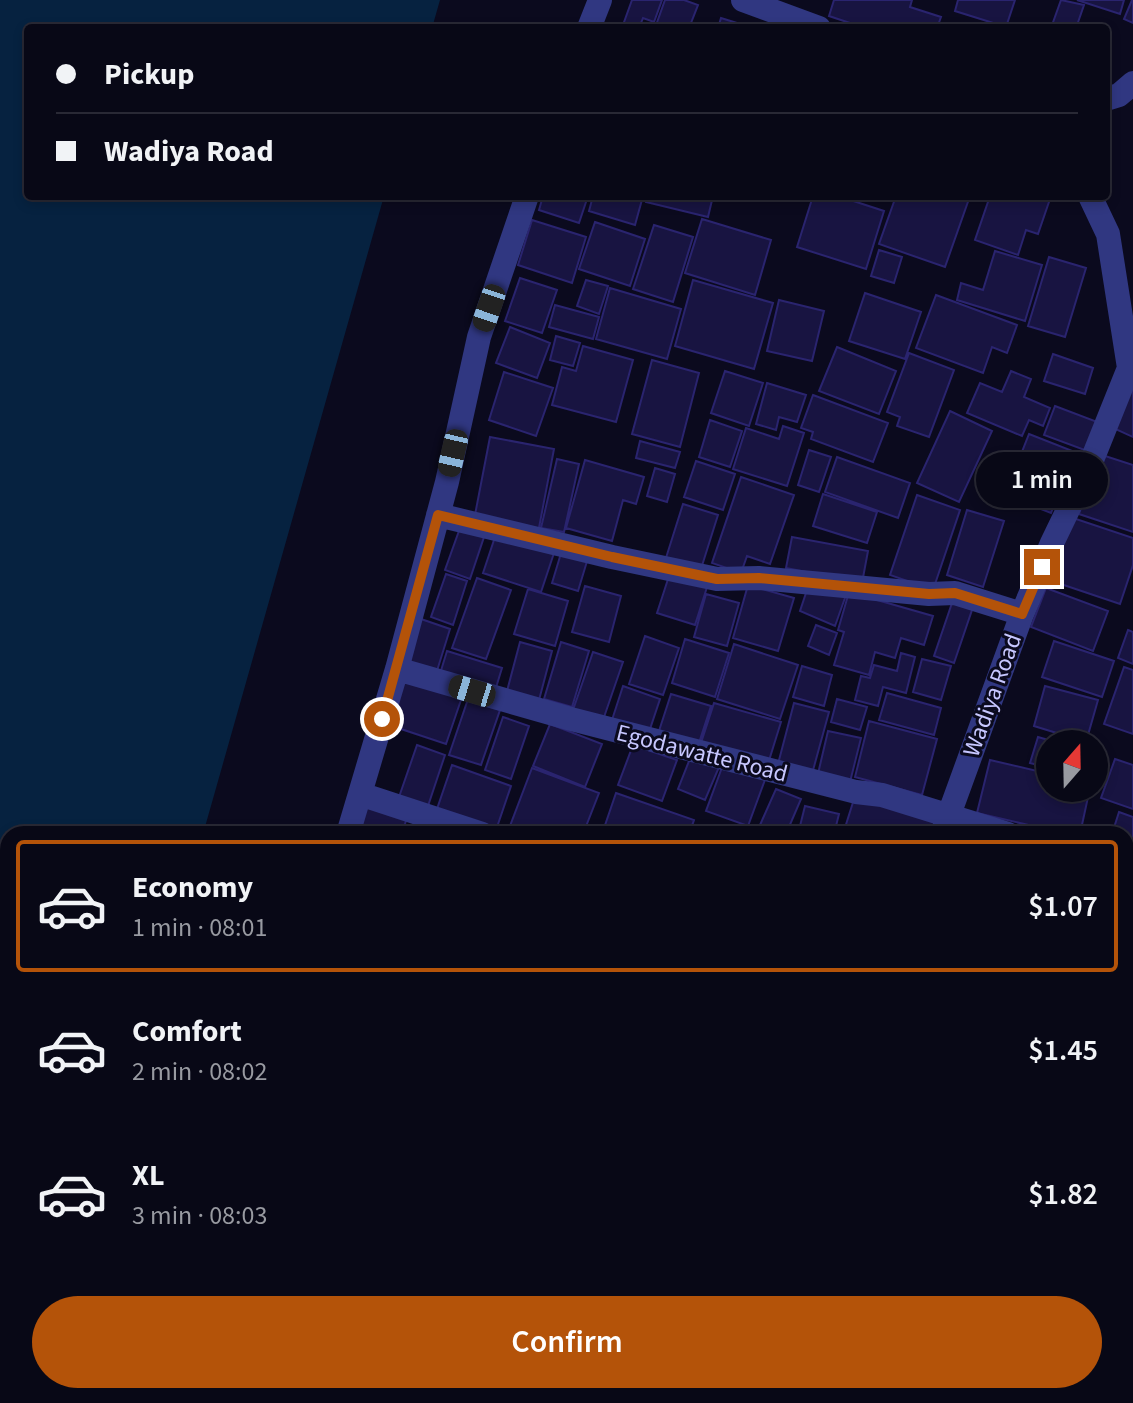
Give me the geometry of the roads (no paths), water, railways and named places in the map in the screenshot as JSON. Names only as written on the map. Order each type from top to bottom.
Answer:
[{"type":"street","points":[[591,24],[600,0]]},
{"type":"street","points":[[743,0],[808,24]]},
{"type":"street","points":[[1110,98],[1119,95],[1133,83]]},
{"type":"street","points":[[350,826],[438,515],[479,337],[526,200]]},
{"type":"street","name":"Wadiya Road","points":[[945,824],[1022,614],[1092,460],[1129,368],[1108,234],[1092,200]]},
{"type":"street","points":[[438,515],[717,579],[759,578],[929,594],[955,593],[1022,614]]},
{"type":"street","name":"Egodawatte Road","points":[[397,669],[571,719],[856,792],[882,795],[945,824]]},
{"type":"street","points":[[360,794],[458,826]]},
{"type":"water","points":[[0,0],[440,0],[433,24],[24,24],[24,200],[383,200],[205,826],[0,826]]}]
